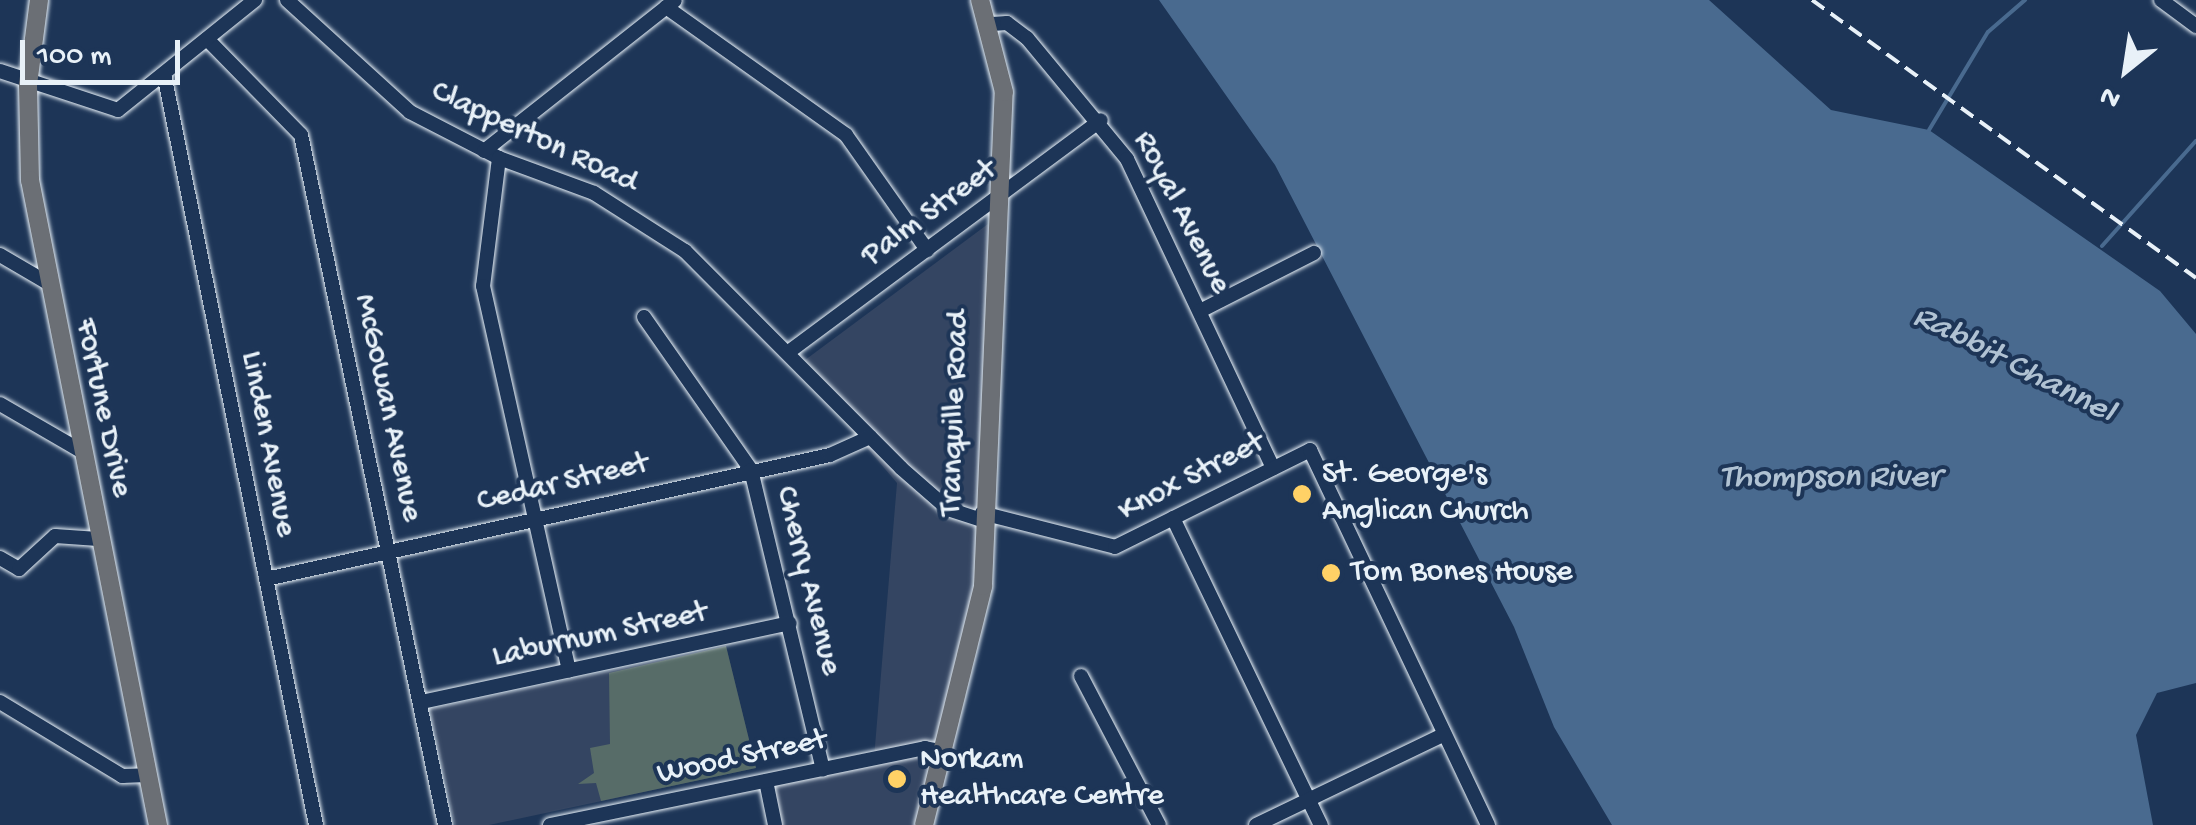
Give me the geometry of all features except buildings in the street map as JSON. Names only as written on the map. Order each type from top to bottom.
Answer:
[{"type":"main road","name":"Fortune Drive","points":[[39,0],[28,85],[30,180],[46,282],[158,825]]},
{"type":"main road","name":"Tranquille Road","points":[[924,825],[978,630],[995,200],[1004,92],[992,24],[980,0]]},
{"type":"street","points":[[0,71],[28,85],[118,110],[253,0]]},
{"type":"street","name":"Clapperton Road","points":[[286,0],[410,112],[499,158],[640,217],[729,287],[870,437],[948,509],[981,517]]},
{"type":"street","points":[[2160,0],[2196,26]]},
{"type":"street","points":[[484,150],[671,4],[846,134],[926,250]]},
{"type":"street","name":"Royal Avenue","points":[[992,24],[1007,23],[1028,38],[1101,120],[1200,311],[1273,468]]},
{"type":"street","name":"McGowan Avenue","points":[[206,39],[301,135],[446,825]]},
{"type":"street","name":"Linden Avenue","points":[[164,74],[316,825]]},
{"type":"street","name":"Palm Street","points":[[790,351],[1101,120]]},
{"type":"street","points":[[499,158],[484,286],[569,670]]},
{"type":"street","points":[[1200,311],[1314,252]]},
{"type":"street","points":[[0,255],[46,282]]},
{"type":"street","name":"Cherry Avenue","points":[[644,317],[751,470],[823,769]]},
{"type":"street","points":[[0,404],[80,452]]},
{"type":"street","name":"Cedar Street","points":[[266,579],[830,455],[870,437]]},
{"type":"street","name":"Knox Street","points":[[981,517],[1115,547],[1310,450],[1443,735]]},
{"type":"street","points":[[1172,518],[1321,825]]},
{"type":"street","points":[[0,558],[19,569],[55,536],[98,540]]},
{"type":"street","name":"Laburnum Street","points":[[422,702],[790,623]]},
{"type":"street","points":[[1081,676],[1159,825]]},
{"type":"street","points":[[0,702],[122,776],[147,776]]},
{"type":"street","points":[[1256,825],[1443,735],[1488,825]]},
{"type":"street","name":"Wood Street","points":[[550,825],[623,818],[766,781],[925,748],[946,752]]},
{"type":"street","points":[[766,781],[775,825]]},
{"type":"shaded area","points":[[988,224],[983,586],[924,825],[773,825],[766,781],[874,758],[897,483],[797,366]]},
{"type":"shaded area","points":[[726,646],[756,768],[489,825],[455,825],[430,709]]},
{"type":"green space","points":[[726,646],[756,768],[601,801],[596,783],[578,784],[594,773],[590,748],[610,744],[609,673]]},
{"type":"water","name":"Thompson River","points":[[1159,0],[1709,0],[1831,110],[1929,130],[2160,291],[2196,334],[2196,683],[2157,693],[2136,735],[2153,825],[1612,825],[1554,727],[1514,627],[1275,165]]},
{"type":"waterway","points":[[1929,130],[1988,32],[2025,0]]},
{"type":"waterway","points":[[2102,246],[2196,141]]},
{"type":"railway","points":[[1812,0],[2196,278]]},
{"type":"place","name":"St. George's Anglican Church","points":[[1302,494]]},
{"type":"place","name":"Tom Bones House","points":[[1331,573]]},
{"type":"place","name":"Norkam Healthcare Centre","points":[[897,779]]},
{"type":"water label","name":"Rabbit Channel","points":[[2013,366]]}]
